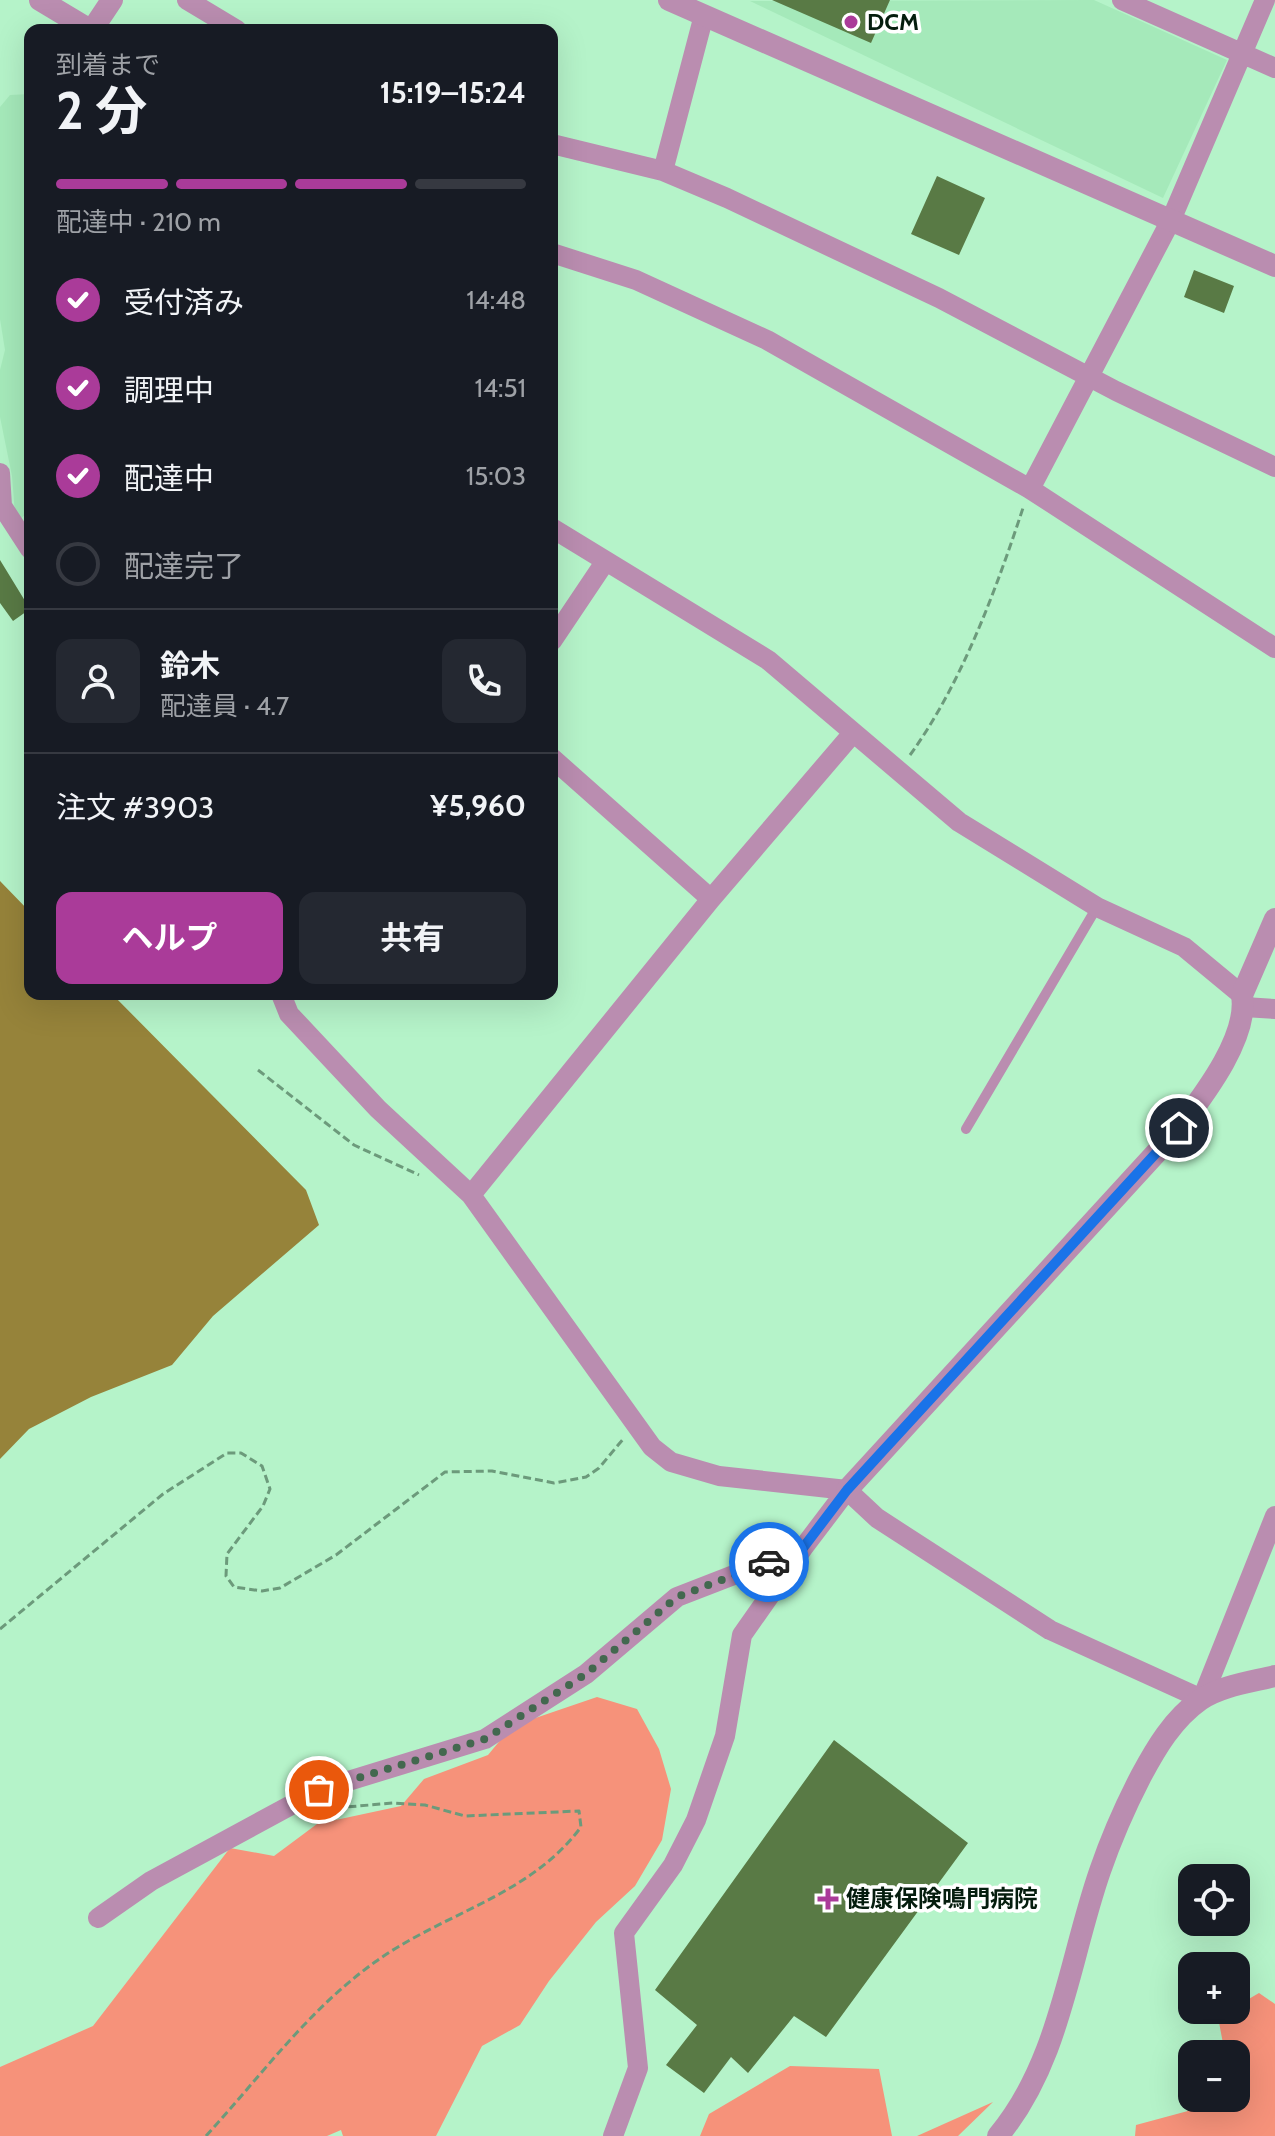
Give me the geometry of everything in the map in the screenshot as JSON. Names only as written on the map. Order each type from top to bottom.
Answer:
[{"type":"street","points":[[40,0],[81,24]]},
{"type":"street","points":[[95,24],[112,0]]},
{"type":"street","points":[[187,0],[227,24]]},
{"type":"street","points":[[669,0],[1275,266]]},
{"type":"street","points":[[1122,0],[1275,68]]},
{"type":"street","points":[[1030,489],[1171,220],[1265,0]]},
{"type":"street","points":[[663,171],[704,15]]},
{"type":"street","points":[[558,145],[663,171],[939,298],[1275,467]]},
{"type":"street","points":[[558,255],[636,280],[722,317],[1030,489],[1275,648]]},
{"type":"street","points":[[0,473],[2,506],[24,540]]},
{"type":"street","points":[[558,532],[768,660],[959,822],[1097,907],[1184,947],[1243,1001],[1275,1009]]},
{"type":"street","points":[[558,632],[605,562]]},
{"type":"street","points":[[471,1195],[711,899],[853,733]]},
{"type":"street","points":[[558,763],[711,899]]},
{"type":"street","points":[[613,2136],[638,2068],[624,1933],[673,1865],[696,1820],[725,1736],[742,1635],[847,1490],[1179,1128],[1220,1073],[1243,1001],[1275,919]]},
{"type":"street","points":[[283,1000],[289,1014],[378,1109],[471,1195],[652,1447],[671,1462],[719,1476],[847,1490],[877,1518],[1050,1630],[1202,1699],[1275,1676]]},
{"type":"street","points":[[998,2136],[1015,2115],[1037,2075],[1064,1998],[1100,1872],[1126,1805],[1157,1746],[1202,1699],[1275,1516]]},
{"type":"street","points":[[98,1918],[151,1881],[271,1813],[319,1790],[485,1739],[586,1674],[677,1597],[803,1548]]},
{"type":"lane","points":[[966,1129],[1097,907]]},
{"type":"path","points":[[899,771],[926,733],[972,643],[1030,489]]},
{"type":"path","points":[[258,1070],[354,1145],[392,1166],[432,1180]]},
{"type":"path","points":[[0,1629],[163,1494],[227,1453],[241,1453],[262,1466],[270,1489],[263,1506],[227,1554],[226,1576],[234,1587],[262,1591],[280,1588],[336,1555],[445,1472],[492,1471],[554,1483],[586,1477],[599,1468],[636,1423]]},
{"type":"path","points":[[206,2136],[271,2058],[341,1989],[420,1933],[514,1888],[562,1853],[581,1827],[579,1811],[465,1816],[425,1805],[393,1803],[332,1808]]},
{"type":"shaded area","points":[[1094,0],[1227,60],[1163,198],[750,1]]},
{"type":"shaded area","points":[[24,94],[24,516],[20,519],[15,514],[12,476],[0,417],[0,370],[5,350],[0,319],[0,107],[10,95]]},
{"type":"shaded area","points":[[0,881],[24,906],[24,1000],[118,1000],[306,1190],[319,1225],[213,1316],[172,1365],[91,1397],[29,1429],[0,1459]]},
{"type":"shaded area","points":[[597,1697],[637,1709],[659,1749],[671,1789],[662,1840],[635,1886],[596,1922],[549,1981],[520,2025],[482,2046],[436,2136],[343,2136],[341,2130],[327,2136],[0,2136],[0,2067],[93,2026],[230,1848],[274,1856],[317,1824],[401,1806],[424,1779],[488,1755],[512,1726]]},
{"type":"shaded area","points":[[1259,1993],[1275,2004],[1275,2136],[1135,2136],[1136,2125],[1184,2112],[1250,2112],[1250,2040],[1222,2040],[1219,2024],[1250,2024],[1250,1998]]},
{"type":"shaded area","points":[[790,2066],[879,2069],[892,2136],[700,2136],[709,2114]]},
{"type":"shaded area","points":[[993,2102],[958,2136],[917,2136]]},
{"type":"building","name":"DCM","points":[[772,0],[890,0],[871,43]]},
{"type":"building","points":[[937,176],[985,198],[959,255],[911,234]]},
{"type":"building","points":[[1194,270],[1234,286],[1224,313],[1184,297]]},
{"type":"building","points":[[0,560],[24,599],[24,613],[13,621],[0,603]]},
{"type":"building","points":[[834,1740],[968,1843],[826,2037],[794,2016],[748,2073],[731,2057],[704,2093],[666,2065],[697,2025],[655,1990]]},
{"type":"way so far","points":[[319,1790],[419,1756],[485,1739],[586,1674],[677,1597],[769,1562]]},
{"type":"place","name":"DCM","points":[[851,22]]},
{"type":"place","name":"健康保険鳴門病院","points":[[828,1899]]},
{"type":"route","points":[[769,1562],[803,1548],[847,1490],[1179,1128]]}]
